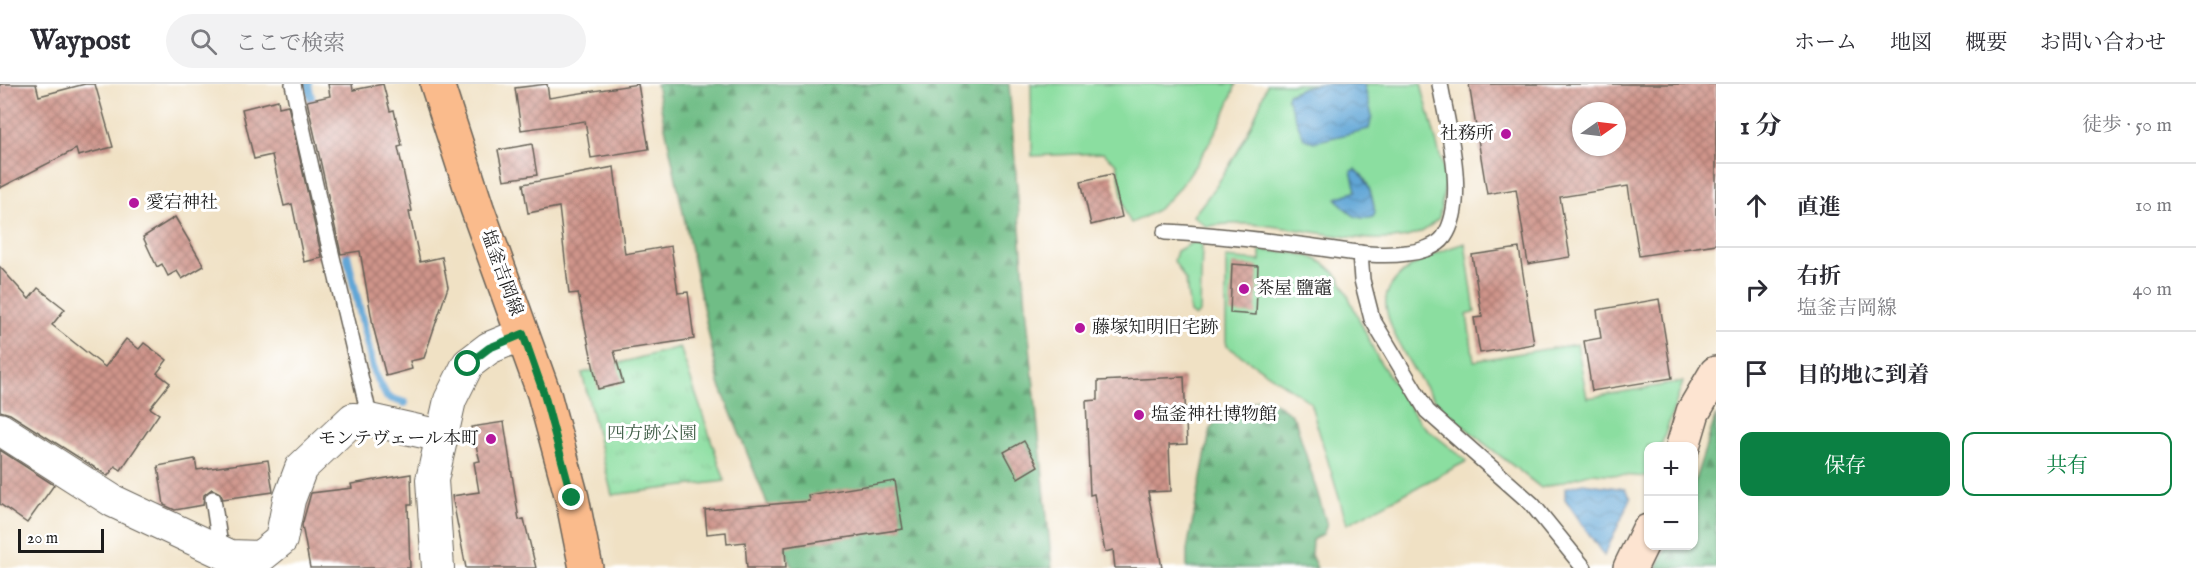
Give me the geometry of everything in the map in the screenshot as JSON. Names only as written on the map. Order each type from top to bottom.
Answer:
[{"type":"main road","name":"塩釜吉岡線","points":[[437,84],[477,208],[548,408],[572,498],[586,568]]},
{"type":"street","points":[[438,568],[432,480],[450,400],[468,364],[489,348],[523,334]]},
{"type":"street","points":[[1684,442],[1693,412],[1716,373]]},
{"type":"street","points":[[0,429],[113,501],[230,556],[260,557],[281,540],[289,500],[301,468],[353,419],[370,420],[397,428],[441,436]]},
{"type":"street","points":[[1630,568],[1644,539]]},
{"type":"lane","points":[[293,84],[316,196],[343,295],[370,420]]},
{"type":"lane","points":[[1165,232],[1217,234],[1360,253],[1407,254],[1427,248],[1443,239],[1450,224],[1454,199],[1454,165],[1440,84]]},
{"type":"lane","points":[[1360,253],[1362,280],[1372,319],[1427,411],[1532,504],[1584,568]]},
{"type":"lane","points":[[213,499],[221,552]]},
{"type":"green space","points":[[656,84],[1009,84],[1026,306],[1052,568],[793,568],[719,383]]},
{"type":"green space","points":[[1031,84],[1236,84],[1216,130],[1188,176],[1163,205],[1131,223],[1125,212],[1117,164],[1103,153],[1032,156]]},
{"type":"green space","points":[[1267,84],[1421,84],[1443,167],[1445,186],[1439,218],[1421,232],[1401,238],[1376,239],[1259,225],[1231,224],[1207,227],[1193,216],[1216,186],[1236,154],[1254,120]]},
{"type":"green space","points":[[1193,242],[1199,242],[1202,245],[1200,312],[1195,317],[1190,313],[1186,281],[1174,261],[1177,251]]},
{"type":"green space","points":[[1465,243],[1475,312],[1467,315],[1474,361],[1577,344],[1587,398],[1683,382],[1662,442],[1644,442],[1644,477],[1592,473],[1541,488],[1465,428],[1434,398],[1414,370],[1395,336],[1386,305],[1387,294],[1400,275],[1420,261]]},
{"type":"green space","points":[[1260,250],[1295,253],[1314,258],[1340,279],[1378,359],[1421,424],[1467,461],[1347,524],[1310,402],[1227,346],[1226,258],[1260,261]]},
{"type":"green space","name":"四方跡公園","points":[[680,347],[725,481],[612,495],[582,373]]},
{"type":"green space","points":[[1258,399],[1280,406],[1296,422],[1327,525],[1323,534],[1312,540],[1311,555],[1317,568],[1187,568],[1187,550],[1210,431],[1216,421]]},
{"type":"green space","points":[[1716,415],[1716,568],[1657,568],[1665,550],[1698,550],[1698,471]]},
{"type":"water","points":[[1321,84],[1364,84],[1372,116],[1369,129],[1314,142],[1304,139],[1287,98],[1288,94],[1303,87]]},
{"type":"water","points":[[1355,169],[1370,189],[1375,213],[1373,217],[1356,217],[1336,198],[1356,191],[1351,171]]},
{"type":"water","points":[[1583,483],[1625,489],[1631,498],[1604,556],[1565,499],[1565,488]]},
{"type":"building","points":[[0,84],[36,84],[39,96],[85,84],[95,84],[113,147],[78,156],[76,149],[0,188]]},
{"type":"building","points":[[328,84],[352,84],[353,90],[383,84],[390,111],[394,110],[402,146],[398,147],[420,262],[442,257],[448,287],[424,358],[410,361],[412,369],[386,376],[373,326],[360,251],[341,254],[307,101],[330,96]]},
{"type":"building","points":[[547,84],[549,98],[638,84],[649,149],[591,158],[585,121],[521,130],[515,88]]},
{"type":"building","points":[[1469,84],[1716,84],[1716,244],[1639,256],[1628,186],[1560,197],[1570,257],[1528,264],[1516,189],[1487,194]]},
{"type":"building","points":[[278,100],[279,107],[288,105],[322,258],[304,262],[292,204],[284,206],[272,155],[254,159],[242,109]]},
{"type":"building","points":[[532,144],[537,175],[504,180],[498,150]]},
{"type":"building","points":[[614,167],[625,254],[671,246],[678,293],[688,292],[694,339],[614,351],[623,383],[598,389],[578,293],[569,294],[559,207],[528,213],[523,184]]},
{"type":"building","points":[[1112,174],[1122,217],[1091,225],[1081,181]]},
{"type":"building","points":[[175,217],[204,266],[182,279],[177,271],[168,276],[162,264],[157,267],[143,237]]},
{"type":"building","points":[[1519,248],[1534,344],[1480,353],[1474,318],[1482,317],[1472,255]]},
{"type":"building","name":"茶屋 鹽竈","points":[[1232,264],[1258,266],[1256,315],[1230,313]]},
{"type":"building","points":[[0,267],[29,299],[38,288],[65,309],[52,325],[105,367],[126,339],[139,349],[144,343],[167,360],[157,373],[170,383],[150,408],[159,414],[121,470],[115,466],[108,476],[10,414],[0,411]]},
{"type":"building","points":[[1659,299],[1672,378],[1592,391],[1584,341],[1601,338],[1597,310]]},
{"type":"building","points":[[1184,377],[1187,444],[1169,445],[1171,491],[1148,492],[1162,568],[1115,568],[1113,550],[1105,552],[1094,494],[1090,495],[1086,401],[1098,400],[1098,381]]},
{"type":"building","points":[[504,422],[519,520],[524,519],[536,568],[466,568],[452,496],[479,492],[474,462],[480,461],[471,427]]},
{"type":"building","points":[[1024,441],[1038,466],[1018,478],[1004,452]]},
{"type":"building","points":[[0,450],[54,485],[27,523],[0,504]]},
{"type":"building","points":[[195,459],[197,470],[268,460],[273,492],[223,499],[220,493],[212,489],[204,495],[203,505],[175,510],[164,505],[158,466]]},
{"type":"building","points":[[411,474],[412,505],[408,505],[410,568],[310,568],[302,525],[311,493],[352,488],[351,484]]},
{"type":"building","points":[[895,481],[903,529],[785,547],[786,568],[747,568],[745,542],[727,544],[726,532],[707,534],[705,510],[809,501],[808,495]]},
{"type":"waterway","points":[[308,84],[314,110]]},
{"type":"waterway","points":[[344,242],[374,372],[387,397],[405,403]]},
{"type":"place","name":"社務所","points":[[1506,134]]},
{"type":"place","name":"愛宕神社","points":[[134,203]]},
{"type":"place","name":"茶屋 鹽竈","points":[[1244,289]]},
{"type":"place","name":"藤塚知明旧宅跡","points":[[1080,328]]},
{"type":"place","name":"塩釜神社博物館","points":[[1139,415]]},
{"type":"place","name":"モンテヴェール本町","points":[[491,439]]},
{"type":"route","points":[[468,364],[489,348],[523,334],[544,394],[572,498]]}]
